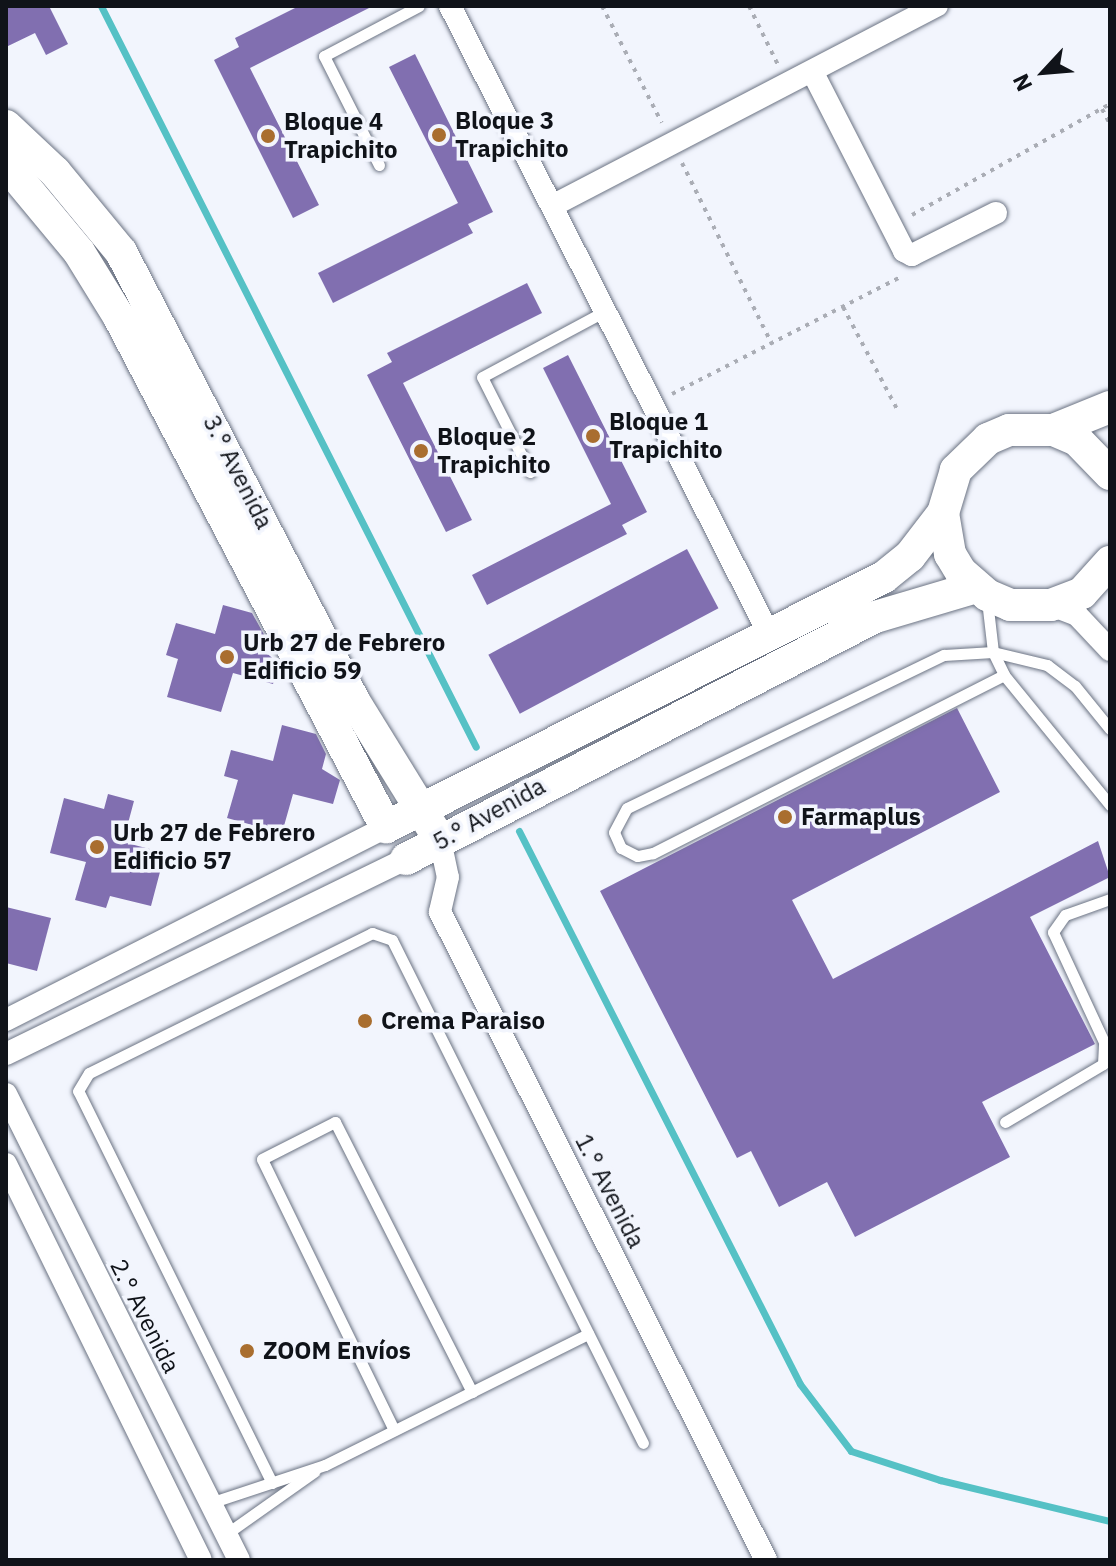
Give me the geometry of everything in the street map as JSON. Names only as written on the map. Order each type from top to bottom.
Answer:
[{"type":"street","points":[[450,6],[769,634]]},
{"type":"street","points":[[552,206],[789,86],[937,6]]},
{"type":"street","points":[[813,73],[889,228],[912,255],[996,213]]},
{"type":"street","name":"3.° Avenida","points":[[6,126],[55,172],[121,252],[354,701],[440,840]]},
{"type":"street","name":"3.° Avenida","points":[[6,164],[79,252],[119,317],[386,827]]},
{"type":"street","points":[[1053,430],[1110,407]]},
{"type":"street","points":[[1110,474],[1088,448],[1053,430],[1031,427],[988,439],[956,470],[943,513],[950,554],[982,591],[1010,605],[1051,605],[1077,615],[1110,650]]},
{"type":"street","name":"5.° Avenida","points":[[386,827],[884,577],[910,556],[943,513]]},
{"type":"street","points":[[1051,605],[1082,593],[1110,562]]},
{"type":"street","name":"5.° Avenida","points":[[6,1054],[406,859],[875,617],[982,591]]},
{"type":"street","points":[[6,1020],[386,827]]},
{"type":"street","name":"1.° Avenida","points":[[440,840],[448,877],[440,912],[766,1560]]},
{"type":"street","name":"2.° Avenida","points":[[6,1094],[239,1560]]},
{"type":"street","points":[[6,1164],[201,1560]]},
{"type":"lane","points":[[379,165],[324,56],[419,6]]},
{"type":"lane","points":[[530,472],[482,377],[605,311]]},
{"type":"lane","points":[[982,591],[993,652],[1004,675],[1110,805]]},
{"type":"lane","points":[[1004,675],[653,853],[637,856],[621,848],[614,832],[627,808],[909,667],[944,655],[993,652],[1030,658],[1062,674],[1110,729]]},
{"type":"lane","points":[[1005,1122],[1103,1064],[1104,1042],[1053,932],[1065,915],[1110,899]]},
{"type":"lane","points":[[272,1483],[78,1091],[89,1073],[356,937],[372,933],[392,940],[643,1443]]},
{"type":"lane","points":[[394,1430],[262,1159],[335,1122],[472,1392]]},
{"type":"lane","points":[[226,1534],[325,1465],[588,1334]]},
{"type":"lane","points":[[209,1504],[325,1465]]},
{"type":"path","points":[[602,6],[772,344]]},
{"type":"path","points":[[749,6],[789,86]]},
{"type":"path","points":[[889,228],[1110,104]]},
{"type":"path","points":[[1102,108],[1110,124]]},
{"type":"path","points":[[652,404],[908,274],[912,255]]},
{"type":"path","points":[[843,307],[897,409]]},
{"type":"building","points":[[6,6],[49,6],[68,44],[46,55],[35,33],[6,47]]},
{"type":"building","name":"Bloque 4 Trapichito","points":[[299,6],[373,6],[250,68],[319,205],[293,218],[214,60],[239,47],[235,38]]},
{"type":"building","name":"Bloque 3 Trapichito","points":[[415,54],[493,212],[468,224],[473,233],[333,303],[318,273],[458,203],[389,67]]},
{"type":"building","name":"Bloque 2 Trapichito","points":[[527,283],[542,313],[403,383],[472,520],[446,532],[367,375],[392,362],[387,353]]},
{"type":"building","name":"Bloque 1 Trapichito","points":[[568,355],[647,512],[622,525],[627,534],[487,605],[472,575],[611,504],[543,368]]},
{"type":"building","points":[[687,549],[718,608],[520,714],[488,655]]},
{"type":"building","name":"Urb 27 de Febrero Edificio 59","points":[[223,605],[252,613],[266,638],[262,649],[279,664],[273,684],[233,673],[221,712],[167,697],[178,659],[166,655],[176,623],[215,634]]},
{"type":"building","points":[[957,708],[1000,792],[792,900],[833,979],[1098,841],[1110,877],[1030,917],[1095,1044],[982,1102],[1010,1157],[855,1237],[827,1182],[779,1207],[751,1151],[737,1158],[600,891]]},
{"type":"building","points":[[282,725],[316,734],[326,754],[322,769],[340,780],[333,804],[293,794],[282,833],[227,818],[238,780],[224,776],[231,750],[273,761]]},
{"type":"building","name":"Urb 27 de Febrero Edificio 57","points":[[108,794],[134,801],[123,842],[165,853],[151,906],[110,896],[106,908],[75,900],[86,862],[50,853],[64,798],[104,809]]},
{"type":"building","points":[[6,907],[51,918],[37,971],[6,963]]},
{"type":"waterway","points":[[101,6],[476,747]]},
{"type":"waterway","points":[[519,831],[800,1384],[851,1451],[940,1480],[1110,1521]]},
{"type":"place","name":"Bloque 3 Trapichito","points":[[439,135]]},
{"type":"place","name":"Bloque 4 Trapichito","points":[[268,136]]},
{"type":"place","name":"Bloque 1 Trapichito","points":[[593,436]]},
{"type":"place","name":"Bloque 2 Trapichito","points":[[421,451]]},
{"type":"place","name":"Urb 27 de Febrero Edificio 59","points":[[227,657]]},
{"type":"place","name":"Farmaplus","points":[[785,817]]},
{"type":"place","name":"Urb 27 de Febrero Edificio 57","points":[[97,847]]},
{"type":"place","name":"Crema Paraiso","points":[[365,1021]]},
{"type":"place","name":"ZOOM Envíos","points":[[247,1351]]}]
